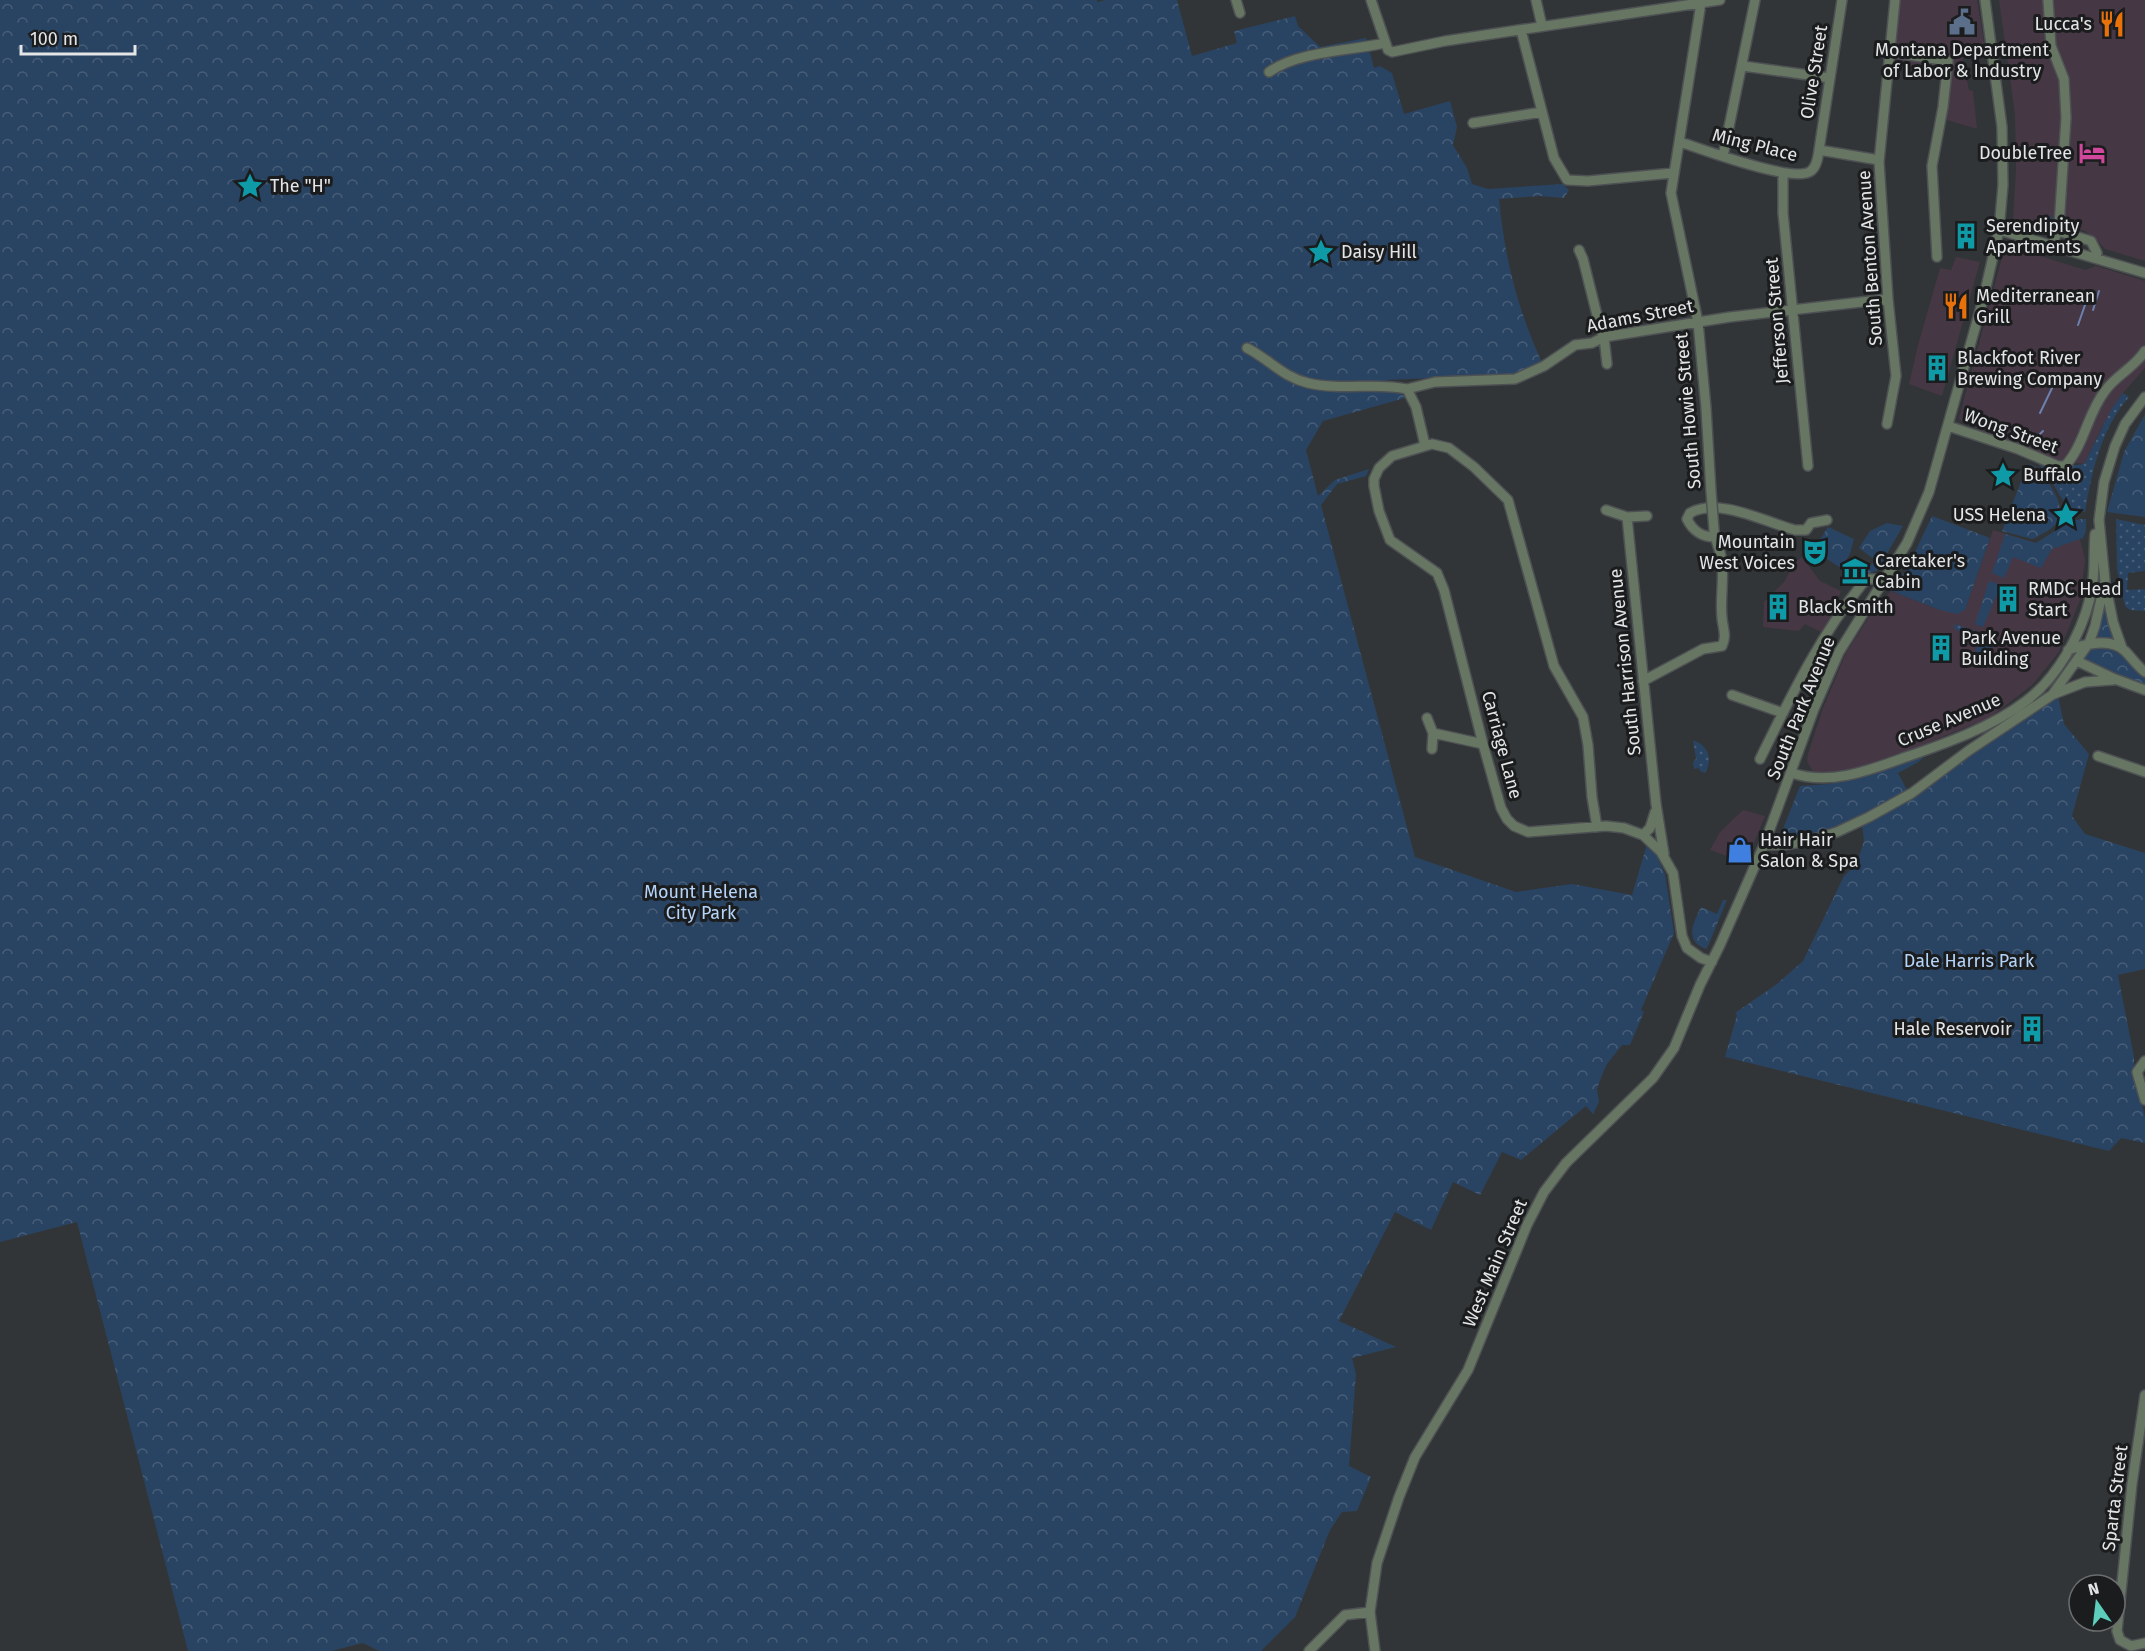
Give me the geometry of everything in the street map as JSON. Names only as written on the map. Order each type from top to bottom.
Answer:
[{"type":"street","points":[[1236,0],[1240,13]]},
{"type":"street","points":[[1371,0],[1386,46],[1392,52],[1445,41],[1711,1]]},
{"type":"street","points":[[1536,0],[1542,26]]},
{"type":"street","points":[[1723,156],[1755,0]]},
{"type":"street","name":"Olive Street","points":[[1819,150],[1842,0]]},
{"type":"street","name":"South Benton Avenue","points":[[1887,424],[1896,376],[1879,188],[1879,160],[1895,0]]},
{"type":"street","name":"South Park Avenue","points":[[1712,962],[1764,845],[1814,709],[1839,652],[1907,543],[1919,518],[1948,426],[1984,296],[1999,230],[2003,184],[2002,127],[1985,0]]},
{"type":"street","points":[[2048,0],[2051,46],[2060,65],[2065,85],[2066,118],[2058,231],[2052,246]]},
{"type":"street","name":"South Howie Street","points":[[1642,681],[1703,649],[1722,646],[1726,638],[1721,606],[1724,585],[1722,559],[1715,533],[1698,322],[1671,193],[1673,173],[1711,1]]},
{"type":"street","points":[[1521,30],[1554,158],[1567,180],[1588,181],[1673,173]]},
{"type":"street","points":[[1269,72],[1279,65],[1298,59],[1386,46]]},
{"type":"street","points":[[1890,52],[1948,61],[1932,166],[1937,257]]},
{"type":"street","points":[[1743,66],[1830,78]]},
{"type":"street","points":[[1473,123],[1542,112]]},
{"type":"street","name":"Ming Place","points":[[1680,142],[1783,173],[1799,175],[1809,172],[1814,167],[1819,150],[1879,160]]},
{"type":"street","name":"Jefferson Street","points":[[1783,173],[1783,213],[1808,466]]},
{"type":"street","points":[[1999,230],[2145,273]]},
{"type":"street","points":[[2058,231],[2091,241],[2097,253],[2096,258]]},
{"type":"street","points":[[1579,250],[1604,337],[1607,364]]},
{"type":"street","name":"Adams Street","points":[[1248,348],[1276,369],[1309,383],[1364,388],[1394,386],[1407,389],[1435,382],[1515,379],[1544,366],[1575,345],[1592,343],[1604,337],[1792,309],[1888,299]]},
{"type":"street","name":"Wong Street","points":[[1948,426],[2018,449],[2058,466],[2065,466],[2083,440],[2094,410],[2105,390],[2123,375],[2145,351]]},
{"type":"street","points":[[1407,389],[1416,407],[1425,445],[1432,444],[1449,448],[1474,467],[1508,500],[1554,666],[1583,717],[1597,827]]},
{"type":"street","points":[[2145,397],[2125,424],[2115,446],[2104,482],[2099,520],[2111,616],[2122,648],[2145,672]]},
{"type":"street","name":"Carriage Lane","points":[[1425,445],[1392,456],[1379,468],[1374,479],[1376,503],[1390,540],[1437,573],[1444,590],[1501,808],[1514,826],[1528,832],[1597,827],[1624,828],[1643,835]]},
{"type":"street","points":[[1715,533],[1708,537],[1693,529],[1688,519],[1690,513],[1706,508],[1727,509],[1795,530],[1806,530],[1811,522],[1827,520]]},
{"type":"street","points":[[1606,510],[1627,517],[1647,516]]},
{"type":"street","name":"South Harrison Avenue","points":[[1627,517],[1642,681],[1664,856]]},
{"type":"street","name":"Cruse Avenue","points":[[1792,773],[1806,778],[1828,779],[1875,768],[1969,733],[2011,712],[2028,700],[2048,679],[2072,646],[2091,596],[2095,538],[2099,520]]},
{"type":"street","points":[[1761,759],[1827,631],[1860,581],[1875,579],[1882,584]]},
{"type":"street","points":[[2052,695],[2089,643],[2096,626],[2105,581]]},
{"type":"street","points":[[2122,648],[2089,643],[2072,646],[2077,661],[2115,680],[2145,690]]},
{"type":"street","points":[[2052,695],[2079,684],[2115,680]]},
{"type":"street","points":[[1732,695],[1783,713]]},
{"type":"street","name":"Cruse Avenue","points":[[1764,845],[1808,841],[1837,832],[1869,817],[1912,794],[1968,751],[2052,695]]},
{"type":"street","points":[[1427,718],[1432,732],[1432,749]]},
{"type":"street","points":[[1432,732],[1483,744]]},
{"type":"street","points":[[2098,756],[2145,772]]},
{"type":"street","name":"South Harrison Avenue","points":[[1643,835],[1653,822],[1656,804]]},
{"type":"street","points":[[1643,835],[1664,856],[1673,873],[1682,936],[1687,948],[1701,958],[1712,962]]},
{"type":"street","name":"West Main Street","points":[[1375,1651],[1370,1612],[1374,1575],[1380,1551],[1415,1457],[1468,1370],[1537,1202],[1566,1163],[1661,1069],[1674,1048],[1712,962]]},
{"type":"street","points":[[2145,1061],[2137,1072],[2145,1100]]},
{"type":"street","name":"Sparta Street","points":[[2145,1395],[2132,1484],[2117,1631],[2120,1640],[2131,1646],[2145,1643]]},
{"type":"street","points":[[1309,1651],[1346,1615],[1370,1612]]},
{"type":"shaded area","points":[[1898,0],[1977,0],[1986,55],[1962,58],[1969,90],[1973,91],[1977,129],[1947,120],[1947,96],[1939,94],[1941,71],[1892,66]]},
{"type":"shaded area","points":[[1999,0],[2145,0],[2145,261],[2105,249],[2085,231],[2067,226],[2051,227],[2047,231],[2013,221],[2016,169],[2015,114]]},
{"type":"shaded area","points":[[2011,243],[2035,248],[2037,255],[2085,270],[2096,266],[2145,281],[2145,368],[2123,393],[2102,427],[2084,464],[2057,460],[2024,446],[2014,445],[1961,421],[1959,418],[2004,250]]},
{"type":"shaded area","points":[[1956,257],[1980,262],[1942,396],[1909,384],[1940,268],[1951,270]]},
{"type":"shaded area","points":[[1993,530],[2036,543],[2062,544],[2080,539],[2085,560],[2080,600],[2059,652],[2032,685],[1989,718],[1875,764],[1822,775],[1813,772],[1807,761],[1808,754],[1823,708],[1846,653],[1873,611],[1891,591],[1940,610],[1965,610]]},
{"type":"shaded area","points":[[1802,557],[1820,581],[1841,591],[1838,599],[1841,601],[1821,632],[1805,624],[1799,631],[1763,627],[1764,602],[1784,582],[1796,561]]},
{"type":"shaded area","points":[[1743,810],[1765,816],[1746,863],[1710,850],[1720,832]]},
{"type":"green space","name":"Mount Helena City Park","points":[[0,0],[1097,0],[1097,2],[1177,0],[1192,56],[1237,43],[1234,31],[1295,16],[1298,26],[1320,47],[1366,38],[1374,68],[1380,66],[1392,73],[1404,114],[1450,101],[1457,127],[1453,145],[1467,168],[1472,184],[1488,189],[1563,184],[1569,190],[1564,198],[1539,196],[1499,199],[1513,283],[1542,363],[1519,374],[1387,380],[1388,386],[1401,392],[1405,398],[1323,421],[1306,450],[1318,496],[1335,480],[1369,469],[1366,476],[1337,484],[1321,505],[1415,857],[1516,892],[1572,884],[1632,895],[1647,844],[1655,852],[1665,874],[1674,933],[1641,1010],[1644,1012],[1630,1045],[1622,1045],[1607,1064],[1602,1075],[1597,1089],[1599,1102],[1593,1114],[1586,1106],[1521,1160],[1502,1152],[1480,1195],[1453,1182],[1431,1230],[1395,1212],[1339,1321],[1396,1347],[1352,1358],[1356,1374],[1349,1466],[1371,1477],[1357,1511],[1342,1512],[1330,1530],[1295,1617],[1261,1651],[379,1651],[363,1643],[331,1651],[188,1651],[77,1222],[0,1242]]},
{"type":"green space","points":[[2049,217],[2053,217],[2049,228],[2044,231],[2015,221],[2048,221]]},
{"type":"green space","points":[[2123,393],[2129,397],[2111,423],[2099,451],[2085,512],[2078,511],[2063,500],[2037,461],[2070,466],[2084,464],[2112,408]]},
{"type":"green space","points":[[2145,414],[2145,517],[2107,512],[2124,452]]},
{"type":"green space","points":[[2030,464],[2039,470],[2050,485],[2060,512],[2059,518],[2051,528],[2032,539],[2002,531],[2025,471],[2028,470]]},
{"type":"green space","points":[[1932,516],[1990,538],[1965,610],[1957,614],[1940,610],[1891,591],[1908,567]]},
{"type":"green space","points":[[2086,519],[2086,531],[2083,538],[2052,549],[2041,568],[2013,557],[2004,578],[1992,573],[2005,534],[2036,543],[2069,522]]},
{"type":"green space","points":[[2116,519],[2145,525],[2145,571],[2128,573],[2127,590],[2145,589],[2145,611],[2130,610],[2125,606],[2117,569]]},
{"type":"green space","points":[[1887,523],[1903,526],[1877,571],[1864,574],[1875,560],[1859,548],[1870,531]]},
{"type":"green space","points":[[1828,527],[1854,539],[1850,554],[1841,568],[1827,559],[1817,544]]},
{"type":"green space","points":[[1989,581],[2001,585],[1983,627],[1975,624]]},
{"type":"green space","points":[[2105,603],[2117,642],[2093,638]]},
{"type":"green space","points":[[1955,624],[1990,636],[1992,649],[1990,659],[1975,653],[1978,643],[1964,637],[1965,633],[1954,629]]},
{"type":"green space","points":[[2095,646],[2118,653],[2145,678],[2145,685],[2094,667],[2085,660],[2088,651]]},
{"type":"green space","name":"Dale Harris Park","points":[[2058,696],[2064,724],[2089,754],[2072,816],[2085,834],[2145,853],[2145,969],[2118,975],[2134,1057],[2134,1072],[2145,1117],[2145,1143],[2121,1138],[2109,1151],[1725,1057],[1737,1015],[1735,1013],[1777,984],[1803,961],[1844,876],[1857,863],[1864,841],[1862,825],[1916,796],[1968,756]]},
{"type":"green space","points":[[1693,740],[1703,746],[1708,754],[1709,763],[1705,773],[1699,768],[1694,769],[1693,762],[1696,759]]},
{"type":"green space","points":[[1926,754],[1920,761],[1898,773],[1908,792],[1835,829],[1783,842],[1779,839],[1800,786],[1829,784],[1853,779]]},
{"type":"green space","points":[[1723,900],[1727,900],[1708,946],[1706,949],[1699,946],[1692,931],[1701,907],[1717,914]]},
{"type":"waterway","points":[[2093,310],[2099,291]]},
{"type":"waterway","points":[[2078,325],[2085,305]]},
{"type":"waterway","points":[[2040,413],[2053,386]]},
{"type":"waterway","points":[[2038,442],[2043,431]]},
{"type":"place","name":"Montana Department of Labor & Industry","points":[[1962,22]]},
{"type":"place","name":"Lucca's","points":[[2112,24]]},
{"type":"place","name":"DoubleTree","points":[[2092,153]]},
{"type":"place","name":"The \"H\"","points":[[250,186]]},
{"type":"place","name":"Serendipity Apartments","points":[[1966,236]]},
{"type":"place","name":"Daisy Hill","points":[[1321,252]]},
{"type":"place","name":"Mediterranean Grill","points":[[1956,306]]},
{"type":"place","name":"Blackfoot River Brewing Company","points":[[1937,368]]},
{"type":"place","name":"Buffalo","points":[[2003,475]]},
{"type":"place","name":"USS Helena","points":[[2066,515]]},
{"type":"place","name":"Mountain West Voices","points":[[1815,552]]},
{"type":"place","name":"Caretaker's Cabin","points":[[1855,571]]},
{"type":"place","name":"RMDC Head Start","points":[[2008,599]]},
{"type":"place","name":"Black Smith","points":[[1778,607]]},
{"type":"place","name":"Park Avenue Building","points":[[1941,648]]},
{"type":"place","name":"Hair Hair Salon & Spa","points":[[1740,850]]},
{"type":"place","name":"Hale Reservoir","points":[[2032,1029]]}]
